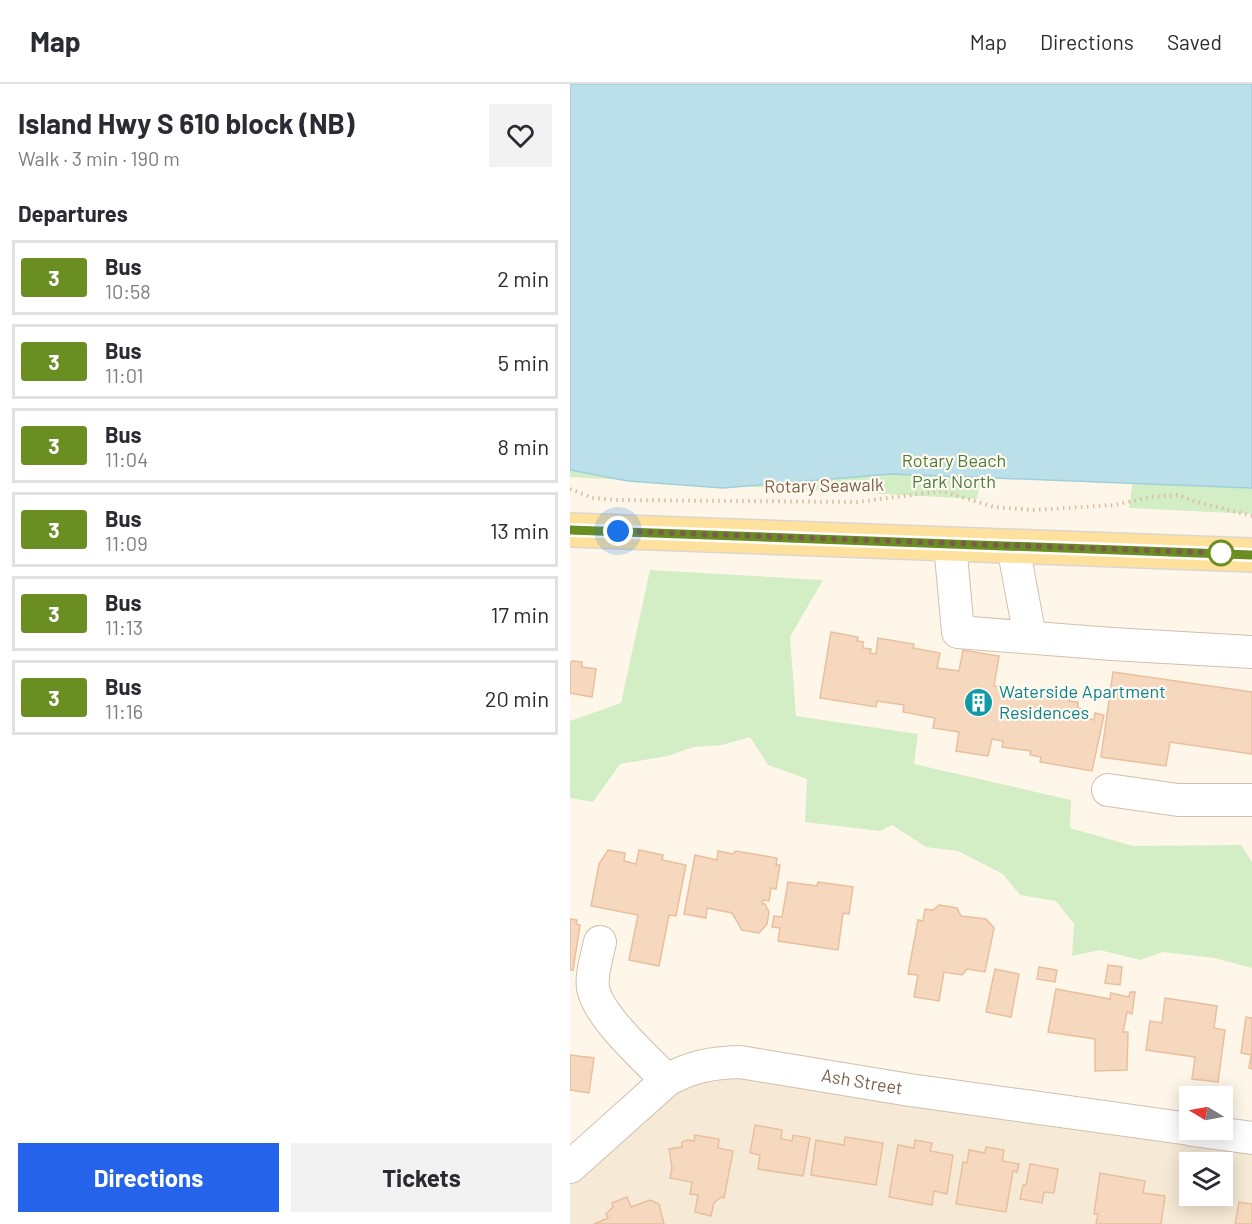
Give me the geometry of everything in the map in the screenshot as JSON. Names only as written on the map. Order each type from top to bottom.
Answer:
[{"type":"main road","points":[[570,530],[1252,555]]},
{"type":"street","points":[[950,544],[958,632],[1252,652]]},
{"type":"street","points":[[1013,546],[1030,637]]},
{"type":"street","points":[[1108,790],[1178,800],[1252,800]]},
{"type":"street","points":[[600,942],[593,972],[593,987],[597,1001],[613,1023],[667,1080]]},
{"type":"street","name":"Ash Street","points":[[570,1167],[667,1080],[686,1070],[711,1062],[740,1062],[910,1090],[1179,1127]]},
{"type":"street","name":"Ash Street","points":[[1233,1135],[1252,1138]]},
{"type":"path","name":"Rotary Seawalk","points":[[570,489],[593,498],[616,500],[816,502],[857,502],[942,491],[994,507],[1033,510],[1115,505],[1150,496],[1178,495],[1252,516]]},
{"type":"shaded area","points":[[717,1063],[1179,1129],[1179,1140],[1233,1140],[1233,1137],[1252,1140],[1252,1224],[570,1224],[570,1145]]},
{"type":"green space","name":"Rotary Beach Park North","points":[[987,448],[977,499],[570,477],[570,458]]},
{"type":"green space","points":[[1135,465],[1252,477],[1252,514],[1129,508]]},
{"type":"green space","points":[[650,570],[823,580],[790,637],[796,716],[918,734],[914,764],[1071,800],[1070,828],[1133,846],[1241,845],[1252,862],[1252,968],[1215,958],[1163,952],[1140,960],[1100,950],[1072,956],[1074,924],[1056,901],[1020,895],[1003,874],[958,851],[926,847],[892,825],[880,831],[805,822],[807,779],[768,765],[750,737],[722,745],[693,747],[668,756],[620,764],[593,802],[570,798],[570,721],[621,703]]},
{"type":"water","points":[[570,84],[1252,84],[1252,488],[891,474],[723,488],[628,481],[570,470]]},
{"type":"building","name":"Waterside Apartment Residences","points":[[831,632],[858,637],[857,641],[863,642],[863,648],[871,649],[870,653],[876,654],[878,638],[914,644],[913,648],[940,653],[937,668],[959,671],[963,650],[999,656],[994,686],[1007,687],[1005,696],[1032,698],[1034,689],[1070,695],[1069,701],[1078,702],[1078,708],[1088,710],[1086,718],[1094,720],[1095,713],[1104,715],[1092,771],[1040,762],[1041,757],[1030,755],[1031,751],[1002,747],[1003,741],[992,739],[988,756],[956,751],[959,732],[933,728],[935,718],[903,712],[904,705],[877,701],[876,707],[820,698]]},
{"type":"building","points":[[572,661],[582,662],[582,667],[596,669],[592,697],[570,693],[570,664]]},
{"type":"building","points":[[1113,672],[1252,692],[1252,754],[1170,742],[1166,766],[1101,757]]},
{"type":"building","points":[[608,850],[625,853],[624,861],[636,864],[639,850],[663,855],[662,860],[686,865],[676,916],[669,915],[659,966],[629,960],[638,915],[591,906],[599,864]]},
{"type":"building","points":[[718,851],[733,854],[736,851],[777,858],[776,865],[780,865],[776,889],[771,888],[769,901],[763,900],[762,904],[765,904],[769,912],[767,924],[759,933],[742,930],[732,913],[707,908],[706,918],[684,914],[695,855],[717,860]]},
{"type":"building","points":[[788,882],[817,886],[818,882],[853,887],[849,914],[843,913],[838,950],[778,941],[780,928],[772,927],[774,916],[782,917]]},
{"type":"building","points":[[939,905],[957,908],[961,916],[986,919],[994,928],[985,972],[967,969],[962,975],[944,972],[939,1001],[914,997],[918,975],[908,974],[918,920],[923,921],[925,909],[933,910]]},
{"type":"building","points":[[570,919],[577,920],[576,924],[580,925],[573,970],[570,970]]},
{"type":"building","points":[[1108,965],[1122,967],[1120,985],[1105,983]]},
{"type":"building","points":[[1039,967],[1057,970],[1055,982],[1037,979]]},
{"type":"building","points":[[995,969],[1019,974],[1011,1017],[986,1012]]},
{"type":"building","points":[[1056,989],[1110,999],[1111,993],[1129,997],[1130,992],[1135,992],[1132,1014],[1127,1012],[1123,1032],[1128,1032],[1127,1070],[1095,1071],[1095,1039],[1048,1032]]},
{"type":"building","points":[[1165,998],[1217,1006],[1214,1028],[1225,1030],[1218,1082],[1192,1079],[1195,1057],[1146,1050],[1150,1021],[1162,1023]]},
{"type":"building","points":[[1246,1017],[1252,1018],[1252,1069],[1249,1068],[1251,1055],[1241,1053]]},
{"type":"building","points":[[570,1055],[594,1058],[589,1093],[570,1090]]},
{"type":"building","points":[[755,1125],[782,1130],[781,1139],[792,1141],[793,1135],[810,1138],[803,1176],[758,1169],[760,1155],[750,1153]]},
{"type":"building","points":[[695,1135],[719,1139],[718,1148],[733,1151],[724,1198],[721,1197],[714,1203],[711,1216],[695,1212],[698,1195],[690,1194],[692,1182],[670,1178],[672,1168],[669,1149],[682,1147],[682,1142],[687,1140],[694,1141]]},
{"type":"building","points":[[845,1137],[883,1143],[876,1185],[811,1175],[816,1140],[844,1145]]},
{"type":"building","points":[[915,1140],[932,1143],[930,1151],[953,1155],[947,1194],[934,1191],[932,1205],[889,1197],[898,1145],[914,1148]]},
{"type":"building","points":[[986,1147],[1004,1150],[1002,1161],[1019,1164],[1017,1172],[1013,1171],[1006,1212],[956,1204],[963,1162],[967,1163],[969,1150],[985,1153]]},
{"type":"building","points":[[1030,1164],[1058,1169],[1054,1193],[1044,1192],[1042,1203],[1020,1199],[1023,1185],[1026,1185]]},
{"type":"building","points":[[1100,1173],[1145,1181],[1143,1193],[1165,1196],[1161,1224],[1096,1224],[1098,1214],[1094,1214]]},
{"type":"building","points":[[627,1197],[631,1207],[650,1200],[659,1204],[664,1224],[594,1224],[608,1218],[606,1214],[613,1207],[612,1203]]},
{"type":"building","points":[[1239,1202],[1252,1204],[1252,1224],[1235,1224]]},
{"type":"bus line","name":"3","points":[[570,530],[1252,555]]},
{"type":"place","name":"Waterside Apartment Residences","points":[[978,702]]},
{"type":"route","points":[[618,531],[1221,553]]}]
